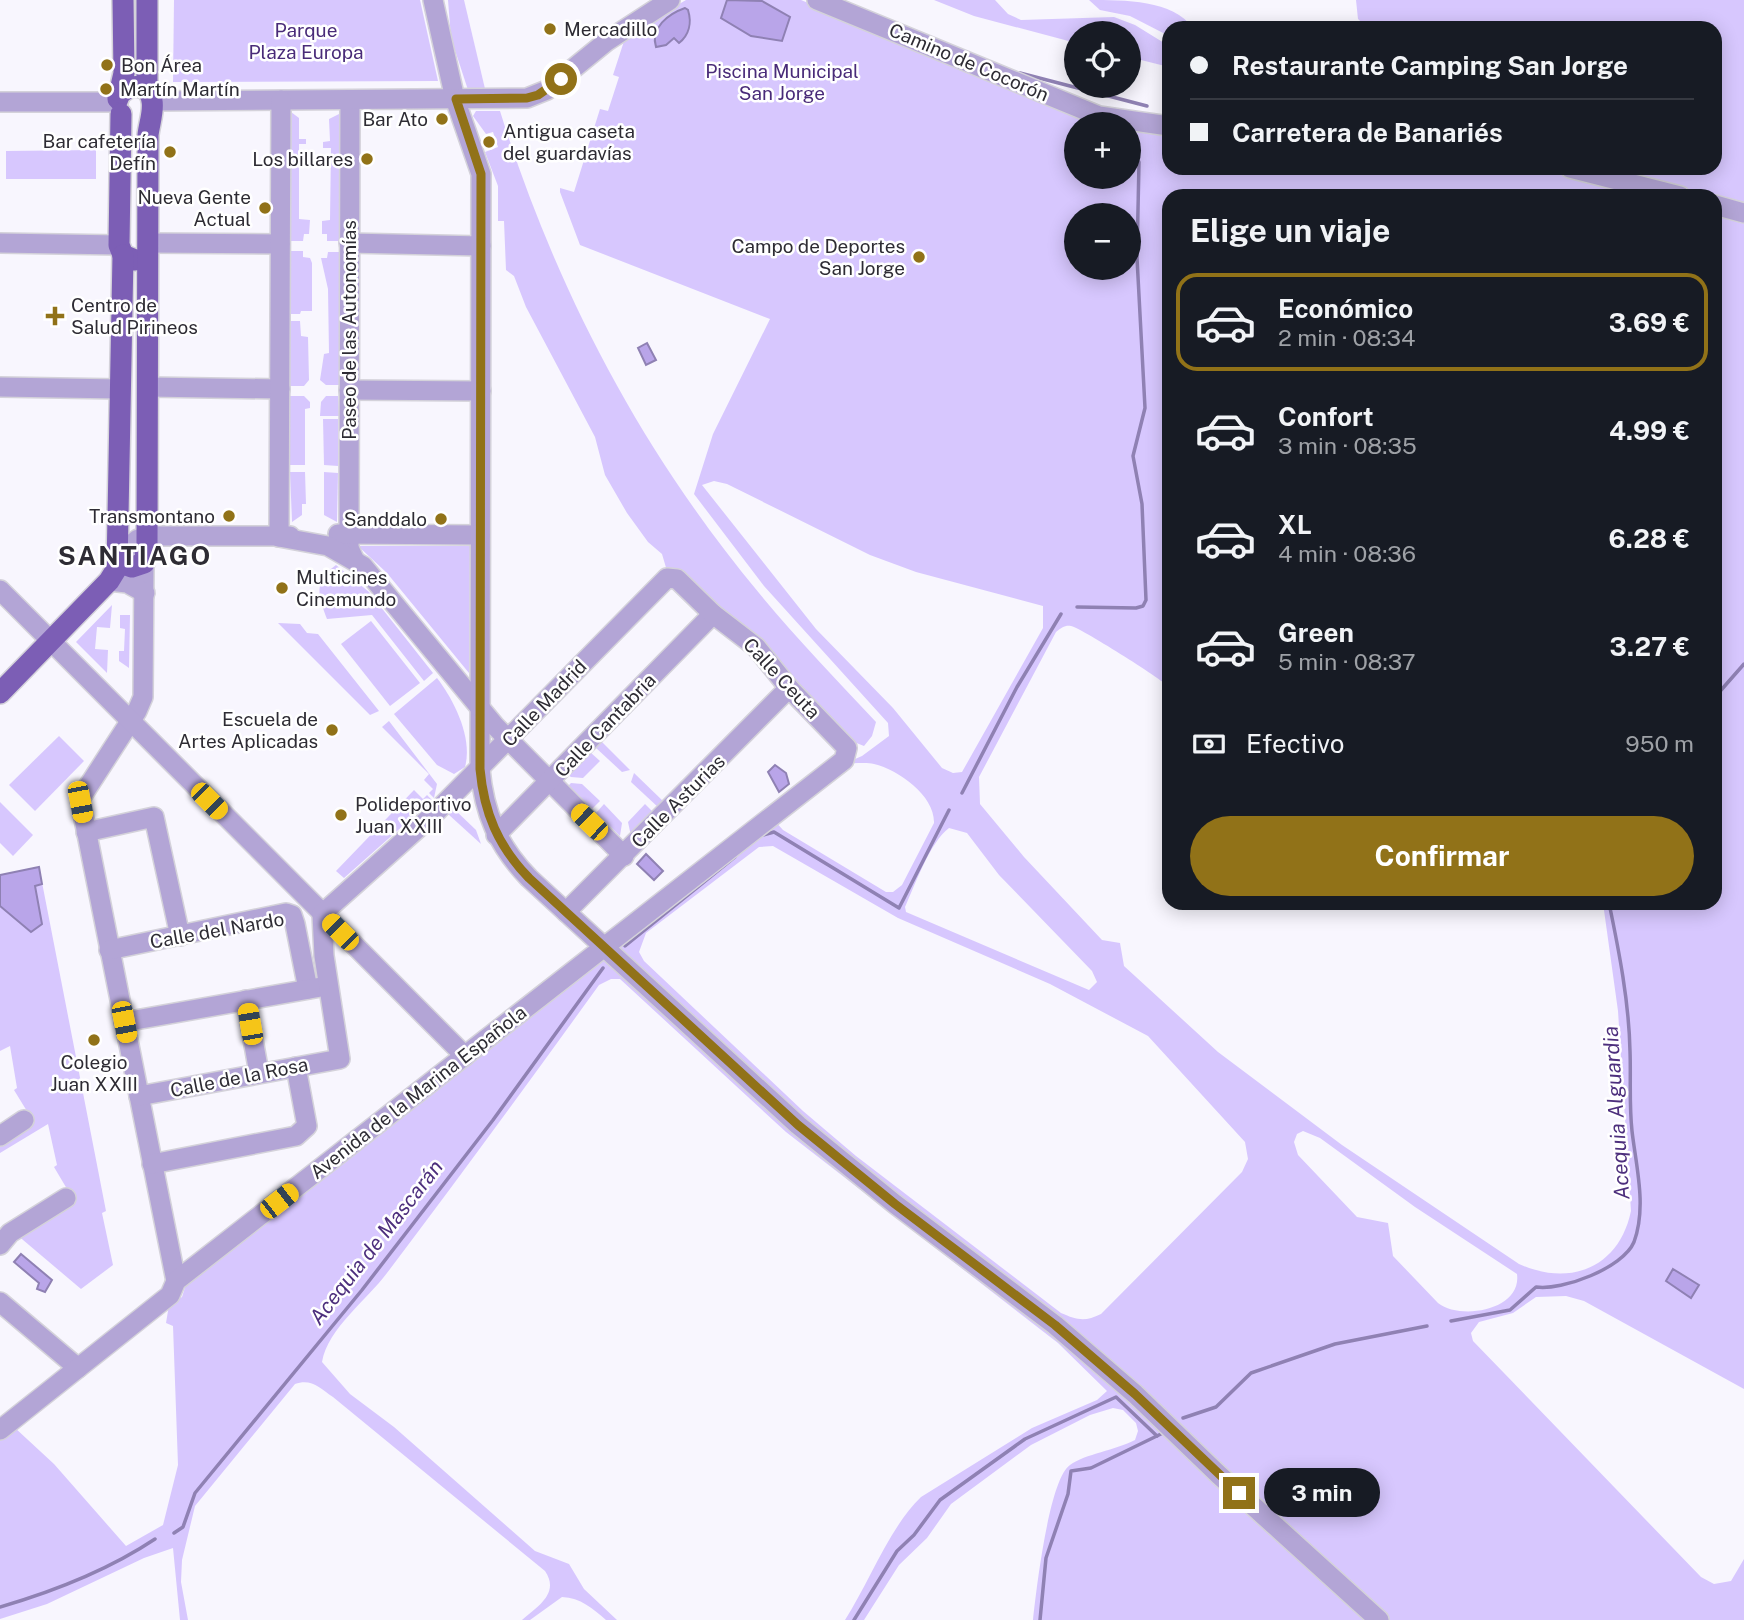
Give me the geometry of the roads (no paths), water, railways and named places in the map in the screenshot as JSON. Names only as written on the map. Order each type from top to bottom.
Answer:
[{"type":"main road","points":[[0,692],[51,640],[115,566],[120,389],[120,103],[123,0]]},
{"type":"main road","points":[[115,566],[132,567],[145,563],[148,537],[150,101],[147,0]]},
{"type":"main road","points":[[120,103],[131,86],[150,101]]},
{"type":"main road","points":[[120,103],[137,121],[150,101]]},
{"type":"main road","points":[[121,246],[134,229],[148,244]]},
{"type":"main road","points":[[120,389],[133,374],[142,376],[149,388]]},
{"type":"street","points":[[433,0],[456,99],[481,174],[480,769],[485,803],[496,835],[516,865],[807,1133],[895,1204],[1055,1325],[1135,1394],[1379,1620]]},
{"type":"street","points":[[150,101],[517,99],[538,95],[607,41],[670,0]]},
{"type":"street","name":"Camino de Cocorón","points":[[817,0],[847,6],[1099,116],[1162,125]]},
{"type":"street","points":[[279,537],[281,100]]},
{"type":"street","name":"Paseo de las Autonomías","points":[[350,100],[349,548],[354,559]]},
{"type":"street","points":[[0,102],[120,103]]},
{"type":"street","points":[[1598,175],[1652,189]]},
{"type":"street","points":[[1722,207],[1744,213]]},
{"type":"street","points":[[0,243],[121,246]]},
{"type":"street","points":[[349,243],[481,246]]},
{"type":"street","points":[[148,244],[280,244]]},
{"type":"street","points":[[0,387],[120,389]]},
{"type":"street","points":[[149,388],[280,389]]},
{"type":"street","points":[[349,390],[481,391]]},
{"type":"street","points":[[145,593],[127,583],[115,566],[132,543],[148,537],[480,535]]},
{"type":"street","points":[[279,537],[318,542],[354,559],[371,573],[481,710],[624,856]]},
{"type":"street","points":[[145,563],[144,690],[141,704],[81,796],[109,950],[176,1281]]},
{"type":"street","name":"Calle Ceuta","points":[[671,577],[756,647],[789,688],[844,744],[848,752],[844,760]]},
{"type":"street","name":"Calle Madrid","points":[[322,914],[480,769],[671,577]]},
{"type":"street","points":[[0,590],[465,1056]]},
{"type":"street","name":"Calle Cantabria","points":[[496,835],[713,614]]},
{"type":"street","name":"Calle Asturias","points":[[566,912],[789,688]]},
{"type":"street","name":"Avenida de la Marina Española","points":[[0,1430],[170,1295],[176,1281],[844,760]]},
{"type":"street","points":[[86,832],[153,817],[180,936]]},
{"type":"street","name":"Calle del Nardo","points":[[109,950],[286,913],[292,915],[308,989]]},
{"type":"street","points":[[124,1022],[329,985],[322,914]]},
{"type":"street","name":"Calle de la Rosa","points":[[139,1096],[340,1059],[329,985]]},
{"type":"street","points":[[246,1000],[259,1073]]},
{"type":"street","points":[[152,1164],[296,1136],[307,1126],[296,1067]]},
{"type":"street","points":[[0,1136],[24,1120]]},
{"type":"street","points":[[0,1245],[10,1233],[66,1198]]},
{"type":"street","points":[[0,1301],[78,1368]]},
{"type":"waterway","name":"Acequia de Mascarán","points":[[1020,73],[1147,106]]},
{"type":"waterway","name":"Acequia de Mascarán","points":[[1077,607],[1136,608],[1143,606],[1146,600],[1142,504],[1133,456],[1145,408],[1137,258],[1138,189]]},
{"type":"waterway","name":"Acequia de Mascarán","points":[[962,793],[1017,687],[1061,614]]},
{"type":"waterway","name":"Acequia Alguardia","points":[[1722,689],[1744,664]]},
{"type":"waterway","name":"Acequia de Mascarán","points":[[763,835],[774,832],[899,908],[949,810]]},
{"type":"waterway","name":"Acequia de Mascarán","points":[[625,946],[735,857]]},
{"type":"waterway","name":"Acequia Alguardia","points":[[1451,1321],[1510,1310],[1536,1287],[1561,1285],[1591,1276],[1618,1261],[1634,1242],[1640,1201],[1631,1121],[1628,1014],[1610,910]]},
{"type":"waterway","name":"Acequia de Mascarán","points":[[174,1533],[183,1527],[195,1493],[362,1290],[493,1120],[603,968]]},
{"type":"waterway","name":"Acequia Alguardia","points":[[1183,1418],[1216,1407],[1251,1373],[1335,1344],[1427,1326]]},
{"type":"waterway","name":"Acequia de Mascarán","points":[[854,1620],[897,1551],[914,1535],[940,1500],[1025,1439],[1116,1397],[1157,1436]]},
{"type":"waterway","name":"Acequia Alguardia","points":[[1040,1620],[1046,1558],[1068,1494],[1071,1471],[1091,1468],[1163,1433]]},
{"type":"waterway","name":"Acequia de Mascarán","points":[[0,1607],[80,1579],[155,1539]]},
{"type":"place","name":"Mercadillo","points":[[550,29]]},
{"type":"place","name":"Bon Área","points":[[107,65]]},
{"type":"place","name":"Martín Martín","points":[[106,89]]},
{"type":"place","name":"Bar Ato","points":[[442,119]]},
{"type":"place","name":"Antigua caseta del guardavías","points":[[489,142]]},
{"type":"place","name":"Bar cafetería Defín","points":[[170,152]]},
{"type":"place","name":"Los billares","points":[[367,159]]},
{"type":"place","name":"Nueva Gente Actual","points":[[265,208]]},
{"type":"place","name":"Campo de Deportes San Jorge","points":[[919,257]]},
{"type":"place","name":"Centro de Salud Pirineos","points":[[55,316]]},
{"type":"place","name":"Transmontano","points":[[229,516]]},
{"type":"place","name":"Sanddalo","points":[[441,519]]},
{"type":"place","name":"Multicines Cinemundo","points":[[282,588]]},
{"type":"place","name":"Escuela de Artes Aplicadas","points":[[332,730]]},
{"type":"place","name":"Polideportivo Juan XXIII","points":[[341,815]]},
{"type":"place","name":"Colegio Juan XXIII","points":[[94,1040]]},
{"type":"district","name":"SANTIAGO","points":[[135,555]]},
{"type":"park label","name":"Parque Plaza Europa","points":[[306,41]]},
{"type":"park label","name":"Piscina Municipal San Jorge","points":[[782,82]]}]
